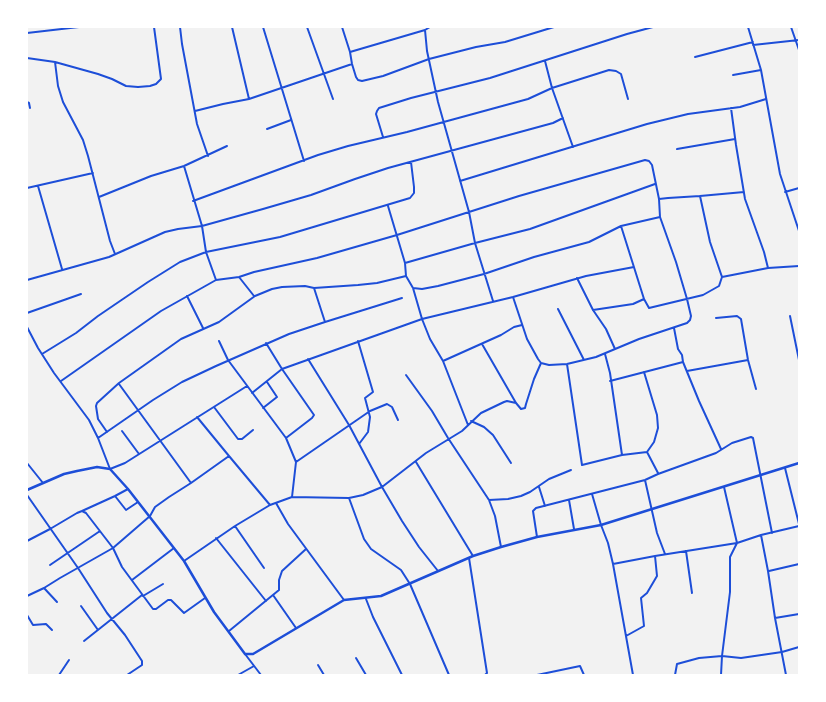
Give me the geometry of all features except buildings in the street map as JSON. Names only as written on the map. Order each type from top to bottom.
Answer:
[{"type":"street","points":[[27,33],[79,27]]},
{"type":"street","points":[[27,58],[55,62],[98,74],[126,86],[138,87],[156,84],[160,79],[154,27]]},
{"type":"street","points":[[180,27],[195,111],[208,156]]},
{"type":"street","points":[[232,27],[249,99]]},
{"type":"street","points":[[263,27],[304,161]]},
{"type":"street","points":[[307,27],[333,99]]},
{"type":"street","points":[[342,27],[356,77],[358,80],[362,81],[383,76],[430,59],[476,47],[505,42],[554,27]]},
{"type":"street","points":[[350,52],[430,27]]},
{"type":"street","points":[[383,138],[376,114],[379,108],[490,78],[653,27]]},
{"type":"street","points":[[748,27],[761,70],[777,163],[785,192],[799,231]]},
{"type":"street","points":[[791,27],[799,50]]},
{"type":"street","points":[[424,30],[436,92],[469,212],[475,243],[493,302]]},
{"type":"street","points":[[695,57],[753,43],[799,40]]},
{"type":"street","points":[[545,61],[552,88],[573,147]]},
{"type":"street","points":[[55,62],[58,86],[63,102],[83,140],[110,241],[115,254]]},
{"type":"street","points":[[195,111],[249,99],[352,64]]},
{"type":"street","points":[[193,202],[348,146],[528,99],[552,88],[609,70],[616,71],[621,74],[628,99]]},
{"type":"street","points":[[733,75],[761,70]]},
{"type":"street","points":[[460,181],[647,124],[688,114],[740,107],[766,99]]},
{"type":"street","points":[[27,102],[29,102],[30,108]]},
{"type":"street","points":[[731,108],[744,192],[768,268]]},
{"type":"street","points":[[27,280],[115,254],[165,232],[202,226],[311,195],[355,179],[452,150],[553,123],[563,118]]},
{"type":"street","points":[[267,129],[291,120]]},
{"type":"street","points":[[676,149],[735,139]]},
{"type":"street","points":[[99,197],[151,176],[184,166],[227,146]]},
{"type":"street","points":[[61,381],[161,311],[216,280],[239,277],[254,272],[317,258],[645,160],[649,161],[652,165],[659,199],[660,217],[676,262],[691,316],[687,324],[615,349],[605,354],[567,364],[554,365],[542,363],[527,339],[513,297]]},
{"type":"street","points":[[42,354],[76,333],[98,316],[180,262],[206,252],[280,238],[337,219],[410,198],[414,193],[411,162]]},
{"type":"street","points":[[184,166],[193,202],[202,226],[206,252],[216,280]]},
{"type":"street","points":[[27,188],[93,173]]},
{"type":"street","points":[[405,264],[475,243],[530,229],[656,184]]},
{"type":"street","points":[[38,186],[62,269]]},
{"type":"street","points":[[785,192],[799,188]]},
{"type":"street","points":[[659,199],[744,192]]},
{"type":"street","points":[[621,226],[646,305],[649,308],[687,299],[714,290],[719,286],[722,281],[722,277],[710,242],[700,196]]},
{"type":"street","points":[[388,205],[405,264],[406,276],[413,288],[422,319],[430,339],[444,361],[468,425]]},
{"type":"street","points":[[413,288],[422,289],[438,286],[484,274],[534,257],[588,242],[621,226],[660,217]]},
{"type":"street","points":[[722,277],[768,268],[799,266]]},
{"type":"street","points":[[252,393],[282,370],[308,359],[422,319],[513,297],[578,278],[634,267]]},
{"type":"street","points":[[107,432],[98,419],[96,404],[119,383],[181,339],[219,322],[254,296],[282,287],[305,286],[314,288],[358,285],[377,283],[406,276]]},
{"type":"street","points":[[239,277],[254,296]]},
{"type":"street","points":[[578,278],[593,310],[606,329],[615,349]]},
{"type":"street","points":[[314,288],[325,322]]},
{"type":"street","points":[[27,313],[81,294]]},
{"type":"street","points":[[187,296],[203,328]]},
{"type":"street","points":[[98,438],[182,382],[228,360],[289,334],[402,298]]},
{"type":"street","points":[[593,310],[633,304],[644,299]]},
{"type":"street","points":[[558,309],[584,360]]},
{"type":"street","points":[[790,316],[799,360]]},
{"type":"street","points":[[716,318],[740,317],[748,360],[756,390]]},
{"type":"street","points":[[444,361],[482,344],[514,327],[522,325]]},
{"type":"street","points":[[27,327],[54,373],[89,420],[110,469],[150,516],[184,561],[214,612],[261,675]]},
{"type":"street","points":[[674,328],[678,349],[682,355],[683,362],[721,449]]},
{"type":"street","points":[[219,341],[228,360],[286,438],[296,462],[292,496]]},
{"type":"street","points":[[358,341],[373,392],[365,398],[370,411],[370,417],[368,432],[359,444]]},
{"type":"street","points":[[266,343],[282,370],[314,415],[286,438]]},
{"type":"street","points":[[482,344],[516,403],[521,408],[524,408],[534,379],[542,363]]},
{"type":"street","points":[[605,354],[622,455]]},
{"type":"street","points":[[308,359],[349,425],[382,487],[413,538],[438,572]]},
{"type":"street","points":[[688,371],[748,360]]},
{"type":"street","points":[[610,380],[683,362]]},
{"type":"street","points":[[567,364],[582,465],[622,455],[647,452],[654,442],[658,428],[656,415],[644,372]]},
{"type":"street","points":[[406,376],[429,406],[448,438],[489,500],[502,547]]},
{"type":"street","points":[[263,408],[277,397],[267,382]]},
{"type":"street","points":[[119,383],[191,483]]},
{"type":"street","points":[[27,490],[64,474],[97,467],[110,469],[125,463],[247,386]]},
{"type":"street","points":[[184,561],[234,526],[270,505],[292,496],[349,498],[363,495],[382,487],[448,438],[462,431],[481,413],[507,401],[516,403]]},
{"type":"street","points":[[296,462],[370,411],[389,404],[398,420]]},
{"type":"street","points":[[214,407],[238,439],[242,439],[253,430]]},
{"type":"street","points":[[198,417],[270,505]]},
{"type":"street","points":[[471,421],[484,427],[493,435],[511,463]]},
{"type":"street","points":[[122,430],[139,454]]},
{"type":"street","points":[[537,537],[533,510],[645,480],[716,453],[746,437],[753,438],[772,533]]},
{"type":"street","points":[[647,452],[658,474]]},
{"type":"street","points":[[27,596],[44,588],[113,548],[150,516],[155,507],[229,456]]},
{"type":"street","points":[[416,461],[474,556]]},
{"type":"street","points":[[27,463],[43,483]]},
{"type":"street","points":[[245,654],[253,654],[344,600],[366,599],[381,596],[469,558],[502,547],[537,537],[601,525],[799,463]]},
{"type":"street","points":[[613,564],[737,543],[799,525],[785,468]]},
{"type":"street","points":[[489,500],[508,499],[521,496],[539,487],[549,479],[571,470]]},
{"type":"street","points":[[645,480],[657,533],[665,554]]},
{"type":"street","points":[[539,487],[545,506]]},
{"type":"street","points":[[721,675],[730,592],[730,557],[737,543],[724,487]]},
{"type":"street","points":[[27,541],[76,513],[128,489]]},
{"type":"street","points":[[592,494],[608,543],[613,564],[632,675]]},
{"type":"street","points":[[27,495],[143,663],[127,675]]},
{"type":"street","points":[[115,496],[126,510],[138,502]]},
{"type":"street","points":[[349,498],[364,539],[371,549],[400,570],[410,584],[449,675]]},
{"type":"street","points":[[569,500],[574,529]]},
{"type":"street","points":[[276,502],[288,524],[344,600]]},
{"type":"street","points":[[82,511],[86,513],[113,548],[122,568],[153,609],[156,609],[168,600],[171,600],[184,613],[206,598]]},
{"type":"street","points":[[234,526],[264,568]]},
{"type":"street","points":[[50,565],[100,531]]},
{"type":"street","points":[[761,535],[786,675]]},
{"type":"street","points":[[216,538],[266,601]]},
{"type":"street","points":[[132,580],[174,548]]},
{"type":"street","points":[[229,631],[279,590],[279,580],[282,571],[306,549]]},
{"type":"street","points":[[686,551],[692,593]]},
{"type":"street","points":[[626,636],[644,626],[642,598],[647,593],[657,576],[655,556]]},
{"type":"street","points":[[469,558],[486,665],[487,673],[485,675]]},
{"type":"street","points":[[768,571],[799,564]]},
{"type":"street","points":[[84,641],[143,595],[163,584]]},
{"type":"street","points":[[44,588],[58,602]]},
{"type":"street","points":[[273,595],[296,628]]},
{"type":"street","points":[[366,599],[373,617],[402,675]]},
{"type":"street","points":[[81,606],[98,630]]},
{"type":"street","points":[[775,618],[799,614]]},
{"type":"street","points":[[27,615],[33,625],[46,624],[52,630]]},
{"type":"street","points":[[675,675],[677,664],[699,658],[722,656],[741,658],[782,652],[799,647]]},
{"type":"street","points":[[356,658],[366,675]]},
{"type":"street","points":[[59,675],[69,660]]},
{"type":"street","points":[[318,665],[324,675]]},
{"type":"street","points":[[238,675],[254,666]]},
{"type":"street","points":[[530,675],[537,675],[580,666],[584,675]]}]
